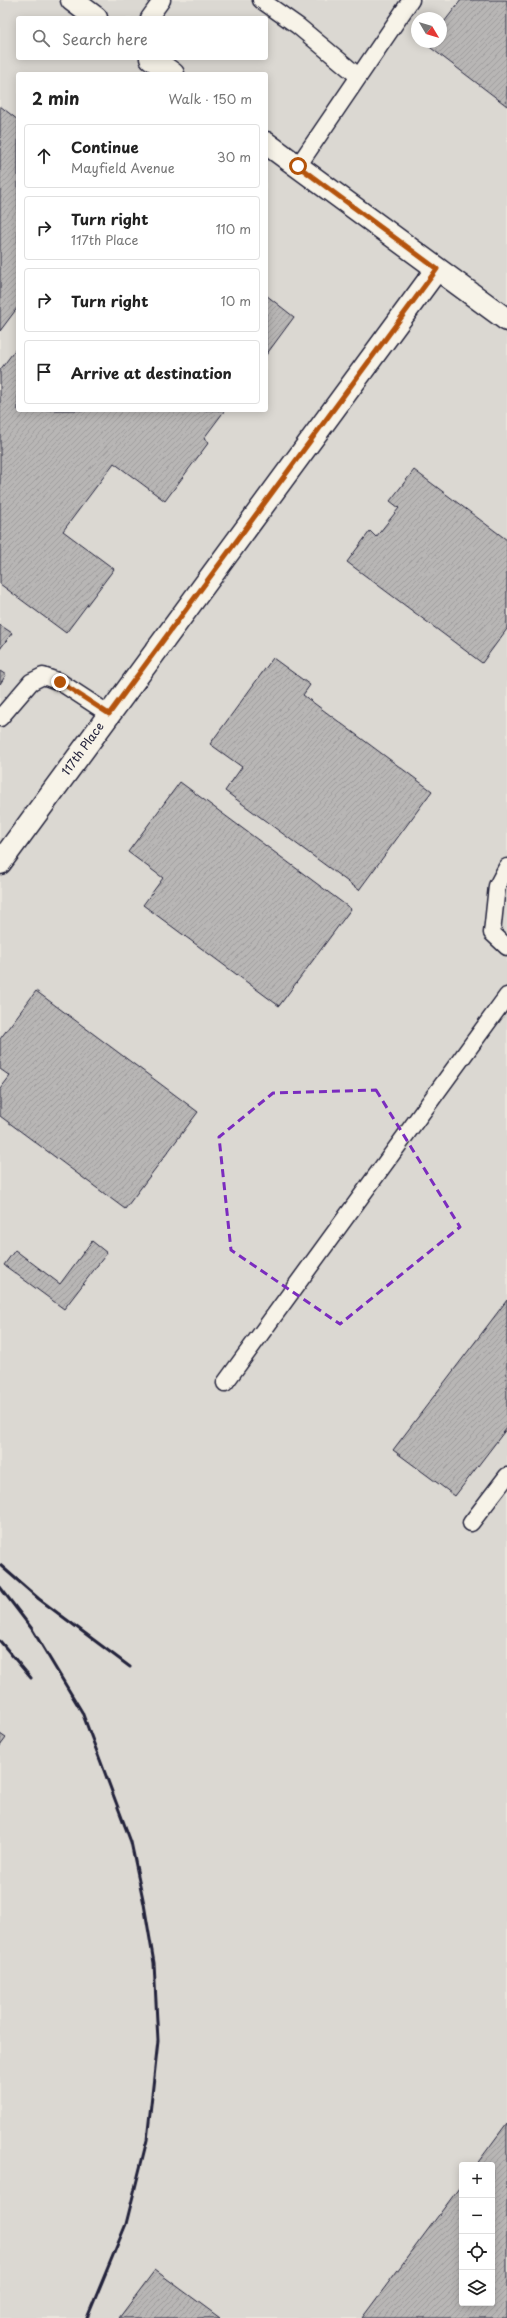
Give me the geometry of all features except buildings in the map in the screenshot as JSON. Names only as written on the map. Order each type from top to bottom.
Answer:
[{"type":"street","points":[[72,0],[93,16]]},
{"type":"street","points":[[154,60],[170,72]]},
{"type":"street","points":[[268,144],[507,320]]},
{"type":"street","name":"117th Place","points":[[0,863],[437,269]]},
{"type":"lane","points":[[150,16],[162,0]]},
{"type":"lane","points":[[261,0],[298,26],[358,76]]},
{"type":"lane","points":[[298,166],[411,0]]},
{"type":"lane","points":[[0,718],[31,682],[43,676],[60,682],[109,714]]},
{"type":"lane","points":[[507,867],[497,886],[492,933],[507,947]]},
{"type":"lane","points":[[225,1383],[507,996]]},
{"type":"lane","points":[[471,1523],[507,1476]]},
{"type":"highlighted area","points":[[376,1090],[460,1227],[340,1324],[231,1250],[219,1137],[273,1093]]},
{"type":"shaded area","points":[[0,0],[507,0],[507,2318],[0,2318]]},
{"type":"railway","points":[[0,1565],[39,1599],[130,1667]]},
{"type":"railway","points":[[0,1587],[32,1629],[82,1712],[131,1842],[154,1963],[158,2041],[147,2140],[126,2224],[87,2318]]},
{"type":"railway","points":[[0,1641],[31,1678]]},
{"type":"route","points":[[60,682],[109,714],[437,269],[298,166]]}]
